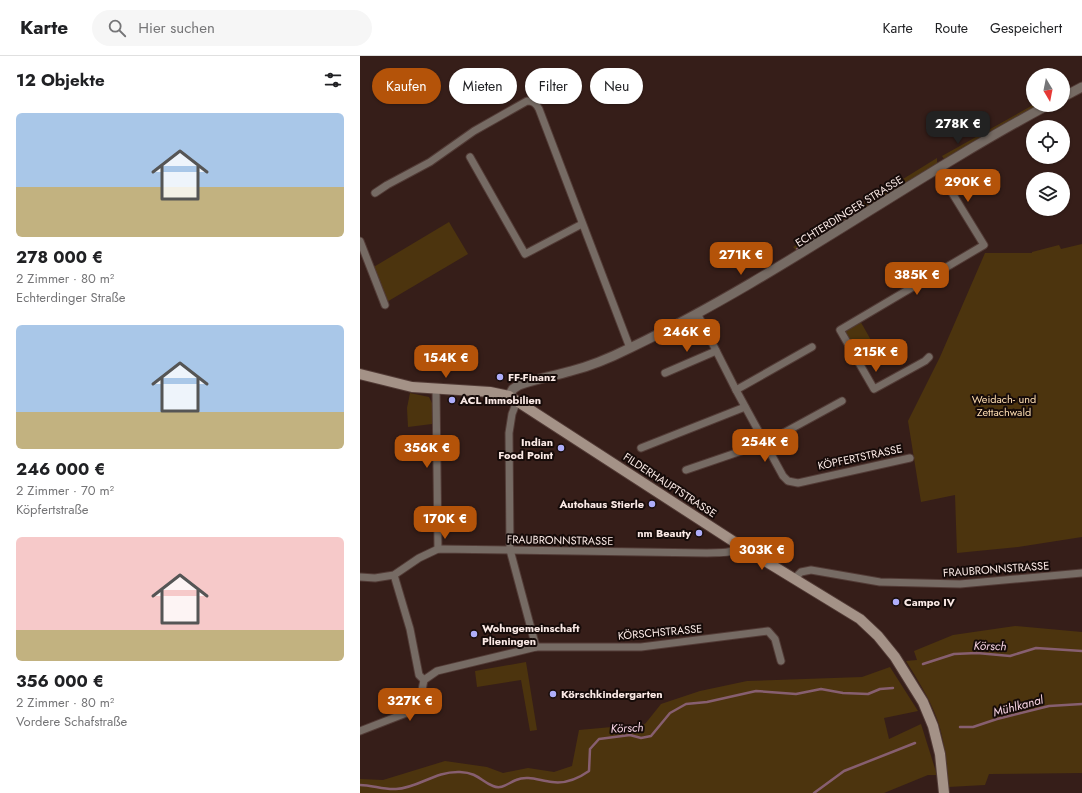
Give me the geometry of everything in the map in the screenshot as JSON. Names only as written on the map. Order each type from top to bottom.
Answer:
[{"type":"main road","name":"FILDERHAUPTSTRASSE","points":[[360,374],[402,385],[436,389],[490,392],[513,399],[739,545],[795,578],[860,620],[878,636],[895,658],[922,702],[933,726],[940,754],[944,793]]},
{"type":"street","points":[[1070,93],[1082,87]]},
{"type":"street","points":[[375,194],[387,185],[430,162],[474,131],[506,112],[527,101],[532,101],[537,104],[630,348]]},
{"type":"street","name":"ECHTERDINGER STRASSE","points":[[513,399],[513,389],[519,385],[584,367],[630,348],[697,313],[795,258],[984,142],[1036,112]]},
{"type":"street","points":[[470,157],[525,254],[582,224]]},
{"type":"street","points":[[929,357],[926,361],[874,389],[840,330],[984,245],[938,170]]},
{"type":"street","points":[[360,241],[385,305]]},
{"type":"street","name":"KÖPFERTSTRASSE","points":[[697,313],[745,408],[783,476],[788,481],[798,483],[910,458]]},
{"type":"street","points":[[736,390],[812,347]]},
{"type":"street","points":[[665,373],[716,351]]},
{"type":"street","points":[[436,389],[438,549]]},
{"type":"street","points":[[513,399],[509,441],[510,550],[536,647]]},
{"type":"street","points":[[686,470],[765,443],[842,401]]},
{"type":"street","points":[[641,448],[745,408]]},
{"type":"street","name":"FRAUBRONNSTRASSE","points":[[360,577],[375,578],[394,575],[419,558],[438,549],[707,553],[732,552],[737,549],[739,545]]},
{"type":"street","name":"FRAUBRONNSTRASSE","points":[[795,578],[801,572],[811,570],[880,582],[960,584],[1082,573]]},
{"type":"street","points":[[360,731],[414,710],[420,700],[424,680],[419,675],[410,630],[394,575]]},
{"type":"street","name":"KÖRSCHSTRASSE","points":[[424,680],[437,671],[536,647],[641,647],[768,631],[775,639],[781,661]]},
{"type":"green space","points":[[1026,109],[1026,112],[1030,112],[948,159],[944,159],[942,156]]},
{"type":"green space","points":[[937,158],[937,166],[797,251],[793,247]]},
{"type":"green space","points":[[449,222],[468,254],[385,303],[372,268]]},
{"type":"green space","name":"Weidach- und Zettachwald","points":[[1082,244],[1082,537],[1018,547],[957,553],[955,495],[921,502],[908,421],[940,357],[985,253],[1032,253],[1059,245],[1061,249]]},
{"type":"green space","points":[[859,319],[876,349],[857,360],[840,330]]},
{"type":"green space","points":[[410,393],[429,397],[432,403],[432,424],[408,427],[407,408]]},
{"type":"green space","points":[[1015,626],[1082,632],[1082,773],[989,774],[985,785],[948,787],[945,752],[940,727],[927,697],[906,661],[917,660],[914,651],[953,635]]},
{"type":"green space","points":[[526,662],[537,730],[530,731],[521,680],[477,687],[475,671]]},
{"type":"green space","points":[[890,667],[918,711],[884,718],[889,739],[921,724],[937,775],[928,775],[884,793],[360,793],[360,779],[383,780],[445,761],[487,767],[503,773],[528,768],[554,772],[572,766],[579,730],[645,724],[661,704],[700,691],[747,681],[862,677]]},
{"type":"waterway","points":[[797,249],[853,216]]},
{"type":"waterway","name":"Körsch","points":[[923,664],[954,654],[977,653],[1010,656],[1036,648],[1082,651]]},
{"type":"waterway","name":"Körsch","points":[[360,785],[392,789],[404,788],[451,772],[471,774],[496,787],[502,787],[516,780],[525,778],[557,782],[567,781],[581,776],[589,771],[590,749],[599,739],[630,735],[641,738],[651,736],[670,713],[686,704],[707,702],[756,691],[796,694],[821,689],[843,693],[868,694],[880,689],[893,688]]},
{"type":"waterway","name":"Mühlkanal","points":[[960,727],[973,727],[997,719],[1049,706],[1082,704]]},
{"type":"waterway","name":"Mühlkanal","points":[[814,793],[844,771],[915,743]]},
{"type":"place","name":"FF-Finanz","points":[[500,377]]},
{"type":"place","name":"ACL Immobilien","points":[[452,400]]},
{"type":"place","name":"Indian Food Point","points":[[561,448]]},
{"type":"place","name":"Autohaus Stierle","points":[[652,504]]},
{"type":"place","name":"nm Beauty","points":[[699,533]]},
{"type":"place","name":"Campo IV","points":[[896,602]]},
{"type":"place","name":"Wohngemeinschaft Plieningen","points":[[474,634]]},
{"type":"place","name":"Körschkindergarten","points":[[553,694]]}]
